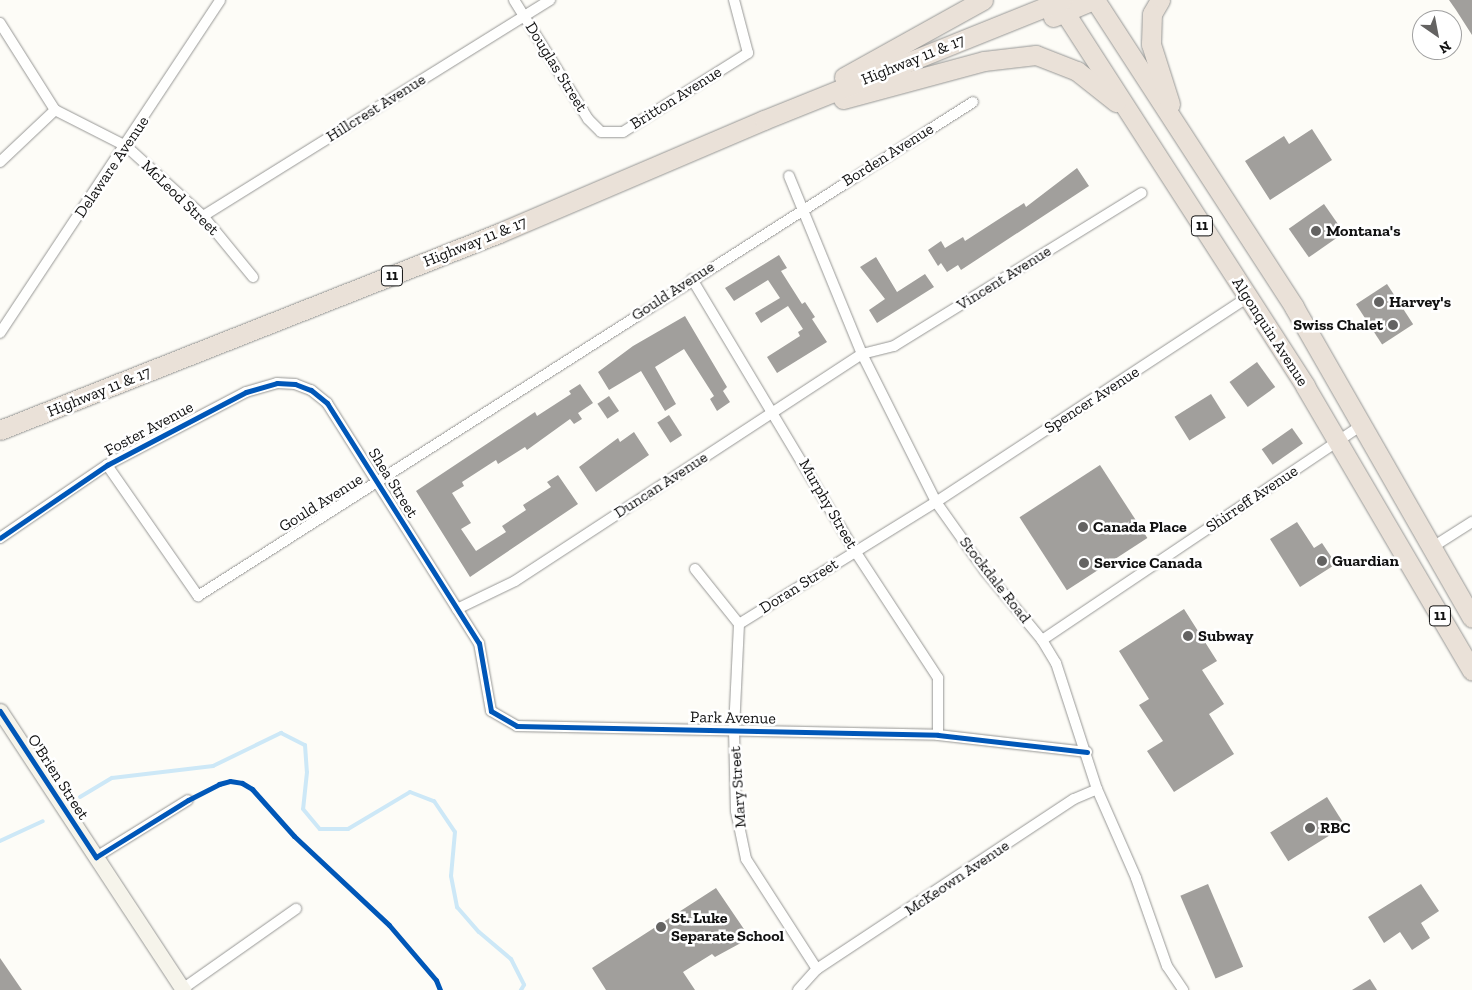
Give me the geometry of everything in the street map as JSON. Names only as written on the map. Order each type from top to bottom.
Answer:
[{"type":"highway","points":[[764,120],[983,0]]},
{"type":"highway","name":"Highway 11 & 17","points":[[0,435],[8,428],[499,233],[764,120],[1060,4],[1094,0]]},
{"type":"highway","name":"Algonquin Avenue","points":[[1094,0],[1294,307],[1430,548],[1472,618]]},
{"type":"highway","points":[[1160,0],[1152,14],[1151,44],[1180,131]]},
{"type":"highway","name":"Algonquin Avenue","points":[[1060,4],[1339,440],[1472,671]]},
{"type":"highway","points":[[764,120],[984,61],[1036,55],[1077,71],[1131,115]]},
{"type":"street","name":"Delaware Avenue","points":[[0,333],[126,146],[220,0]]},
{"type":"street","name":"Douglas Street","points":[[514,0],[588,119],[601,132]]},
{"type":"street","name":"Hillcrest Avenue","points":[[202,216],[550,0]]},
{"type":"street","name":"Britton Avenue","points":[[601,132],[623,132],[748,53],[734,0]]},
{"type":"street","points":[[0,23],[56,110],[0,162]]},
{"type":"street","name":"Borden Avenue","points":[[802,209],[973,102]]},
{"type":"street","name":"McLeod Street","points":[[56,110],[126,146],[202,216],[254,277]]},
{"type":"street","name":"Stockdale Road","points":[[789,176],[862,354],[936,502],[985,571],[1042,640],[1065,684],[1098,789],[1136,878],[1168,966],[1183,990]]},
{"type":"street","name":"Vincent Avenue","points":[[862,354],[894,346],[1142,193]]},
{"type":"street","name":"Gould Avenue","points":[[107,465],[198,596],[802,209]]},
{"type":"street","name":"Murphy Street","points":[[692,278],[774,411],[855,551],[938,678],[938,735]]},
{"type":"street","name":"Spencer Avenue","points":[[936,502],[1248,298]]},
{"type":"street","name":"Duncan Avenue","points":[[457,609],[515,582],[862,354]]},
{"type":"street","name":"Foster Avenue","points":[[0,538],[107,465],[246,392],[277,383],[295,384]]},
{"type":"street","name":"Shea Street","points":[[295,384],[311,390],[327,403],[457,609]]},
{"type":"street","name":"Shirreff Avenue","points":[[1042,640],[1362,425]]},
{"type":"street","name":"Doran Street","points":[[739,624],[936,502]]},
{"type":"street","points":[[1430,548],[1472,522]]},
{"type":"street","points":[[694,570],[739,624]]},
{"type":"street","name":"Park Avenue","points":[[457,609],[480,643],[491,711],[518,726],[938,735],[1087,752]]},
{"type":"street","name":"Mary Street","points":[[739,624],[734,730],[736,811],[746,859],[817,969]]},
{"type":"street","name":"O'Brien Street","points":[[0,711],[183,990]]},
{"type":"street","name":"McKeown Avenue","points":[[798,990],[817,969],[1074,798],[1098,789]]},
{"type":"street","points":[[96,857],[188,800]]},
{"type":"street","points":[[183,990],[296,909]]},
{"type":"building","points":[[1449,0],[1472,0],[1472,35],[1462,19],[1462,10],[1456,10]]},
{"type":"building","points":[[1312,129],[1332,160],[1270,200],[1245,161],[1284,136],[1289,144]]},
{"type":"building","points":[[1077,168],[1089,186],[961,270],[958,265],[947,272],[941,263],[938,266],[928,250],[941,241],[945,248],[963,237],[965,241],[1024,203],[1026,207]]},
{"type":"building","points":[[1324,204],[1344,233],[1309,257],[1289,229]]},
{"type":"building","points":[[779,255],[787,268],[781,271],[802,304],[805,302],[815,317],[812,319],[827,342],[777,373],[767,357],[800,336],[798,332],[803,329],[788,306],[761,323],[755,313],[780,298],[768,280],[734,301],[725,288]]},
{"type":"building","points":[[876,257],[897,292],[925,274],[934,287],[877,323],[869,310],[885,299],[860,267]]},
{"type":"building","points":[[1387,284],[1413,324],[1382,344],[1356,304]]},
{"type":"building","points":[[685,316],[727,387],[723,391],[730,402],[717,411],[710,399],[714,396],[684,349],[655,367],[676,404],[665,411],[641,371],[609,390],[598,372],[633,346]]},
{"type":"building","points":[[1257,362],[1275,387],[1248,407],[1229,382]]},
{"type":"building","points":[[580,384],[593,403],[578,413],[582,419],[574,424],[570,419],[527,450],[525,447],[498,464],[496,460],[462,482],[464,486],[452,493],[471,523],[461,529],[476,551],[506,532],[502,526],[526,510],[523,505],[551,487],[547,482],[558,475],[578,504],[470,577],[416,491],[535,412],[537,416],[571,394],[569,391]]},
{"type":"building","points":[[1211,394],[1226,418],[1189,441],[1175,417]]},
{"type":"building","points":[[609,396],[619,411],[607,419],[597,404]]},
{"type":"building","points":[[669,415],[682,435],[670,443],[657,423]]},
{"type":"building","points":[[1292,428],[1303,444],[1273,465],[1262,449]]},
{"type":"building","points":[[634,432],[649,455],[596,492],[579,467],[618,438],[620,442]]},
{"type":"building","name":"Canada Place","points":[[1100,465],[1147,538],[1067,590],[1019,517]]},
{"type":"building","points":[[1297,522],[1314,548],[1322,543],[1336,564],[1300,587],[1270,539]]},
{"type":"building","points":[[1184,609],[1217,661],[1202,670],[1224,704],[1209,714],[1234,754],[1174,792],[1147,751],[1163,741],[1139,705],[1149,699],[1119,651]]},
{"type":"building","points":[[1327,797],[1345,826],[1288,861],[1270,833]]},
{"type":"building","points":[[1208,884],[1243,967],[1216,979],[1180,896]]},
{"type":"building","points":[[1421,884],[1439,911],[1421,923],[1430,938],[1412,950],[1400,932],[1384,943],[1368,917]]},
{"type":"building","points":[[716,888],[750,938],[715,957],[712,954],[683,972],[695,990],[606,990],[592,968]]},
{"type":"building","points":[[0,958],[22,990],[0,990]]},
{"type":"building","points":[[1370,979],[1377,990],[1352,990]]},
{"type":"waterway","points":[[80,797],[112,778],[213,766],[281,733],[305,745],[307,772],[303,809],[320,829],[348,829],[410,792],[434,801],[455,832],[451,876],[457,907],[479,932],[511,959],[524,985],[521,990]]},
{"type":"waterway","points":[[0,841],[43,821]]},
{"type":"cycle path","points":[[0,538],[107,465],[246,392],[277,383],[295,384],[311,390],[327,403],[479,643],[491,711],[517,726],[938,735],[1087,752]]},
{"type":"cycle path","points":[[0,711],[96,857],[188,800],[219,784],[230,781],[242,783],[252,789],[294,836],[389,925],[436,980],[440,990]]},
{"type":"place","name":"Montana's","points":[[1316,231]]},
{"type":"place","name":"Harvey's","points":[[1379,302]]},
{"type":"place","name":"Swiss Chalet","points":[[1393,325]]},
{"type":"place","name":"Canada Place","points":[[1083,527]]},
{"type":"place","name":"Guardian","points":[[1322,561]]},
{"type":"place","name":"Service Canada","points":[[1084,563]]},
{"type":"place","name":"Subway","points":[[1188,636]]},
{"type":"place","name":"RBC","points":[[1310,828]]},
{"type":"place","name":"St. Luke Separate School","points":[[661,927]]}]
